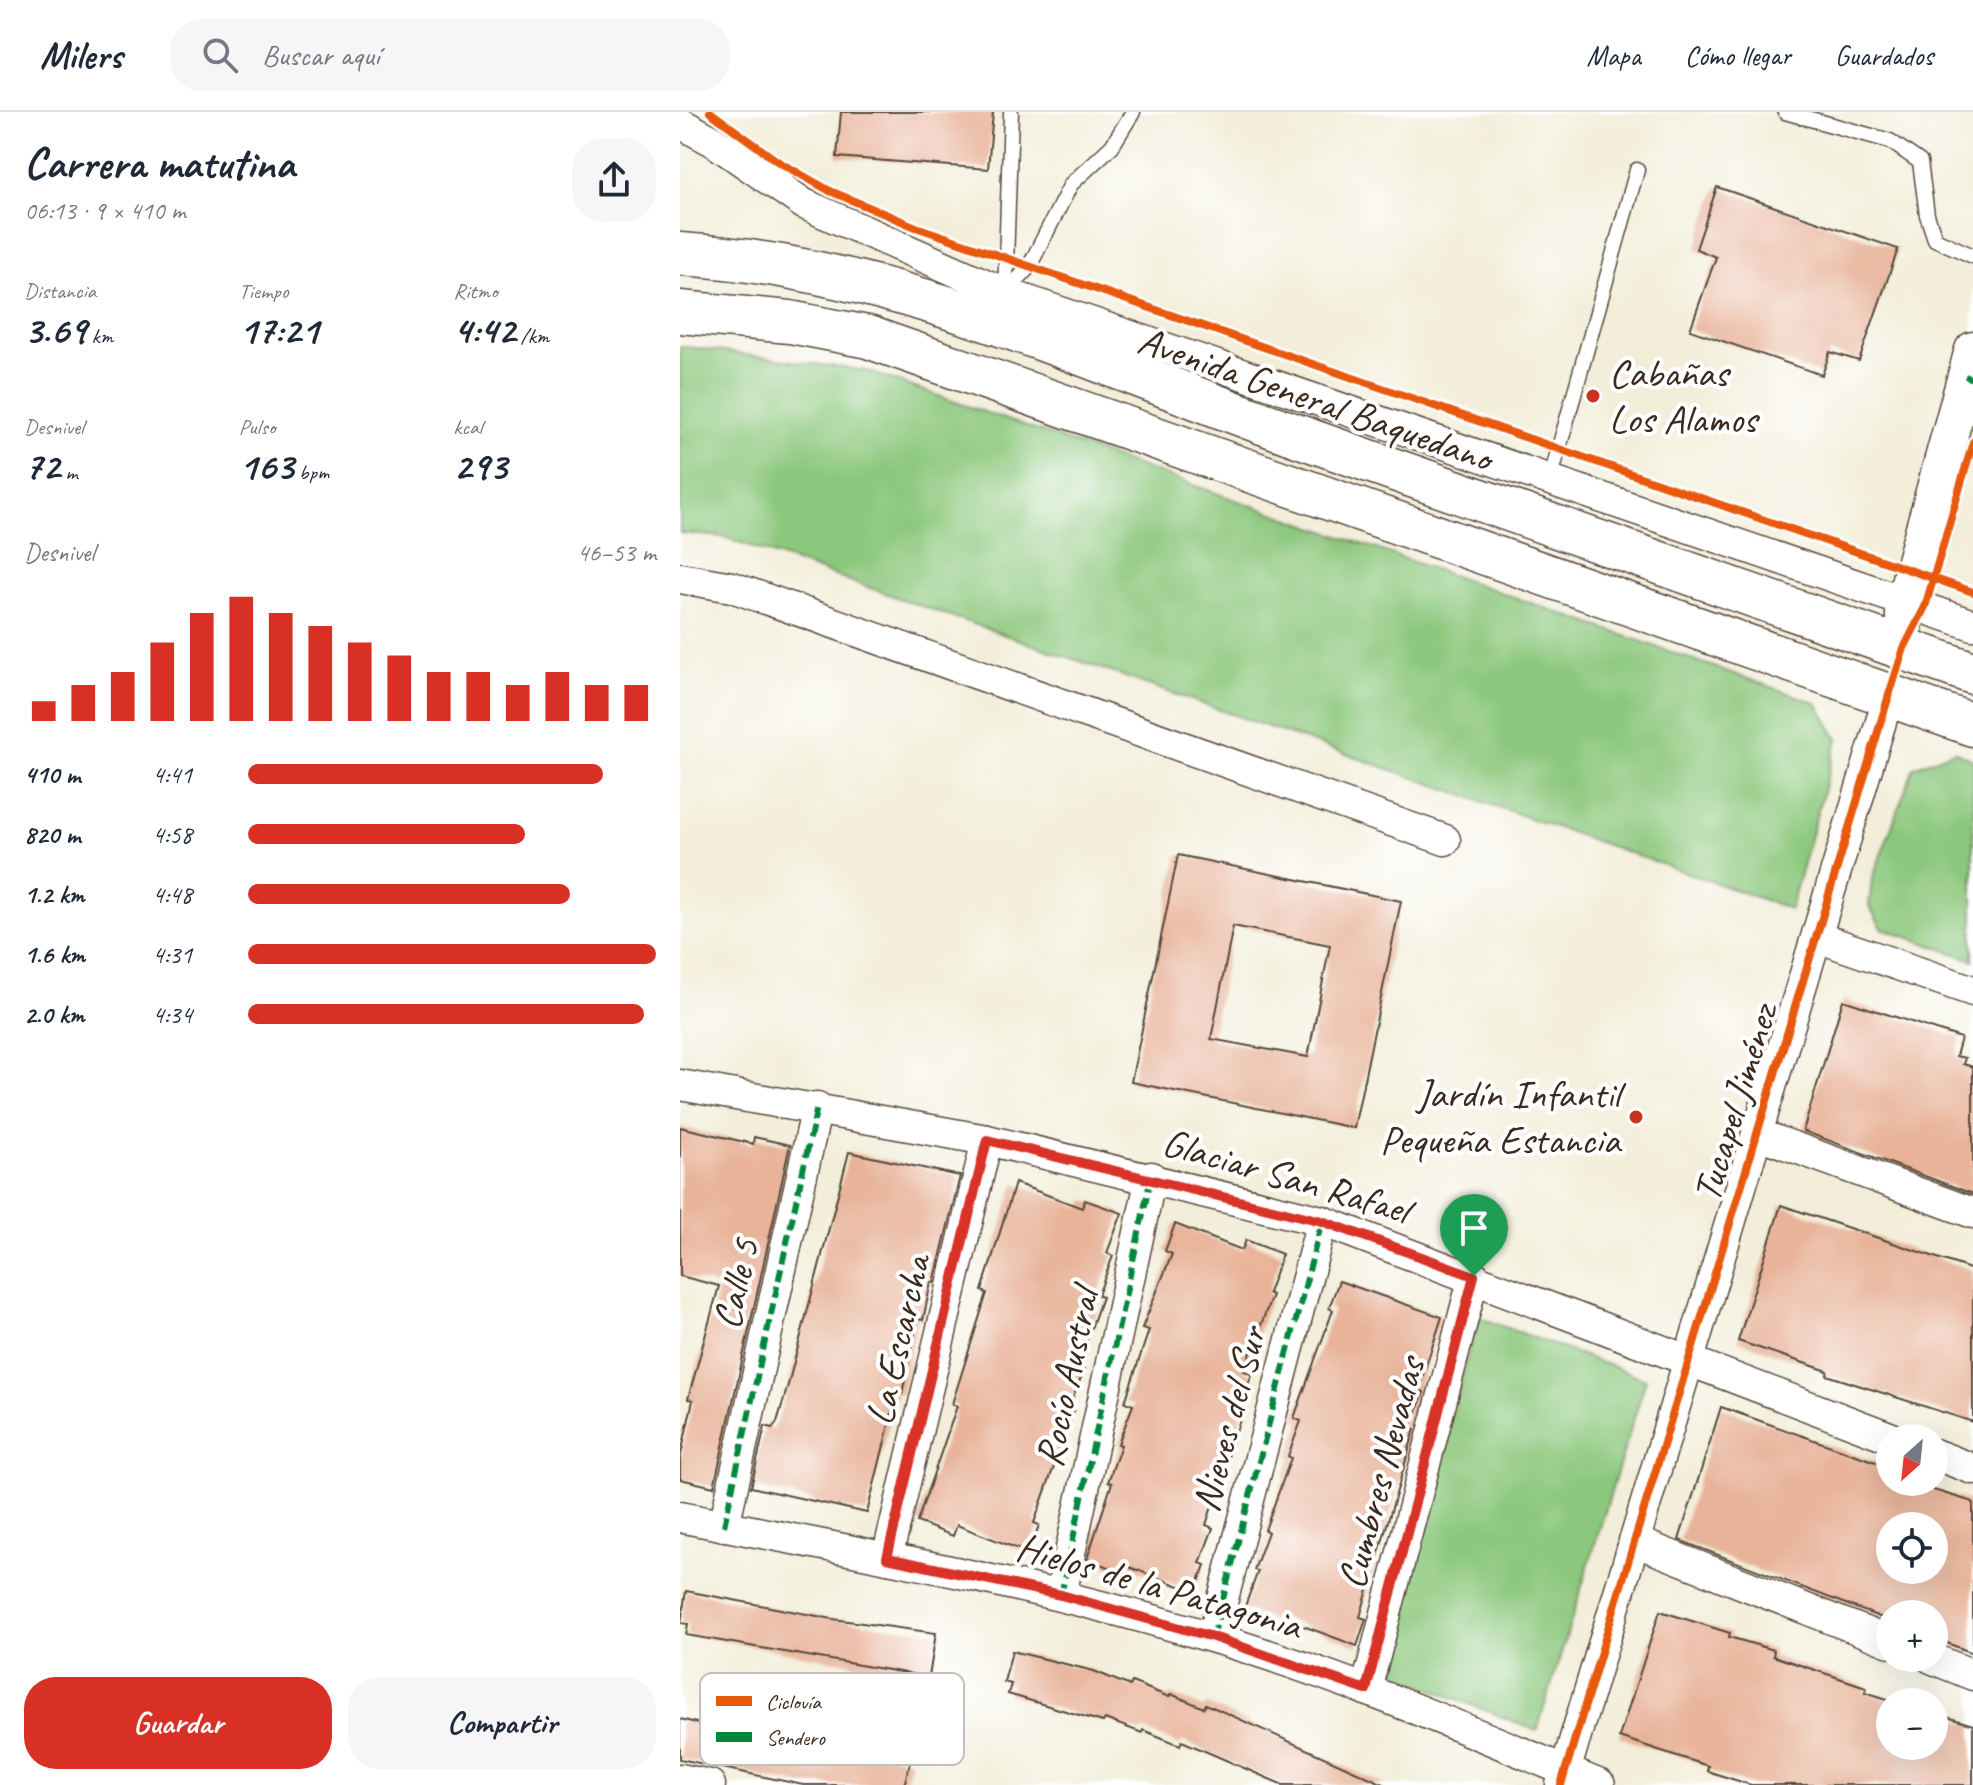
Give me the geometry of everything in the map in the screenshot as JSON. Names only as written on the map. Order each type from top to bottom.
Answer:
[{"type":"main road","name":"Avenida General Baquedano","points":[[680,254],[751,258],[894,291],[998,324],[1302,438],[1973,673]]},
{"type":"main road","points":[[680,312],[790,322],[868,337],[1973,725]]},
{"type":"street","name":"Avenida General Baquedano","points":[[680,123],[713,141],[804,204],[1005,293],[1973,625]]},
{"type":"street","name":"Tucapel Jiménez","points":[[1563,1778],[1904,648],[1970,369]]},
{"type":"street","name":"Tucapel Jiménez","points":[[1914,604],[1973,442]]},
{"type":"street","points":[[680,578],[732,587],[1445,840]]},
{"type":"street","points":[[1817,937],[1973,991]]},
{"type":"street","name":"Glaciar San Rafael","points":[[680,1085],[817,1107],[987,1140],[1151,1177],[1322,1221],[1474,1276],[1876,1432]]},
{"type":"street","name":"Calle 5","points":[[724,1526],[817,1107]]},
{"type":"street","points":[[1758,1134],[1973,1213]]},
{"type":"street","name":"La Escarcha","points":[[887,1558],[987,1140]]},
{"type":"street","name":"Rocío Austral","points":[[1061,1595],[1151,1177]]},
{"type":"street","name":"Nieves del Sur","points":[[1213,1637],[1322,1221]]},
{"type":"street","name":"Cumbres Nevadas","points":[[1366,1690],[1474,1276]]},
{"type":"street","points":[[1948,1459],[1973,1469]]},
{"type":"street","name":"Hielos de la Patagonia","points":[[680,1517],[1061,1595],[1213,1637],[1366,1690],[1563,1778],[1600,1785]]},
{"type":"street","points":[[1634,1541],[1876,1636]]},
{"type":"street","points":[[1948,1665],[1973,1675]]},
{"type":"street","points":[[680,1779],[710,1785]]},
{"type":"lane","points":[[1005,293],[1011,112]]},
{"type":"lane","points":[[1005,293],[1029,267],[1071,184],[1112,146],[1133,112]]},
{"type":"lane","points":[[1785,112],[1890,141],[1920,162],[1927,215],[1935,239],[1973,256]]},
{"type":"lane","points":[[1550,480],[1637,170]]},
{"type":"green space","points":[[680,346],[867,371],[1817,703],[1838,739],[1790,909],[724,537],[680,533]]},
{"type":"green space","points":[[1954,751],[1973,760],[1973,960],[1882,928],[1869,906],[1872,879],[1914,767]]},
{"type":"green space","points":[[1478,1317],[1646,1379],[1537,1731],[1384,1670]]},
{"type":"building","points":[[841,112],[993,112],[988,169],[837,157]]},
{"type":"building","points":[[1717,187],[1898,249],[1859,361],[1830,352],[1822,375],[1690,330],[1716,257],[1696,249]]},
{"type":"building","points":[[1178,855],[1401,901],[1354,1128],[1131,1082]],"holes":[[[1233,926],[1330,945],[1308,1057],[1211,1039]]]},
{"type":"building","points":[[1843,1000],[1961,1038],[1956,1056],[1965,1058],[1963,1064],[1973,1067],[1973,1194],[1803,1131]]},
{"type":"building","points":[[680,1127],[753,1144],[754,1137],[790,1145],[714,1487],[680,1479],[680,1459],[693,1400],[688,1399],[719,1286],[680,1276]]},
{"type":"building","points":[[849,1152],[960,1176],[934,1283],[931,1282],[923,1320],[918,1319],[902,1394],[897,1393],[867,1513],[751,1487],[765,1426],[773,1428],[777,1422],[788,1385]]},
{"type":"building","points":[[1015,1183],[1082,1208],[1085,1200],[1122,1213],[1107,1253],[1113,1256],[1098,1295],[1102,1297],[1077,1368],[1084,1370],[1069,1408],[1074,1410],[1034,1523],[1039,1525],[1029,1553],[957,1525],[953,1536],[917,1522],[957,1406],[952,1404],[987,1293],[982,1291]]},
{"type":"building","points":[[1781,1205],[1973,1270],[1973,1422],[1827,1375],[1828,1371],[1738,1341]]},
{"type":"building","points":[[1175,1224],[1242,1250],[1246,1240],[1282,1254],[1268,1293],[1272,1295],[1244,1371],[1252,1374],[1206,1525],[1213,1528],[1200,1563],[1205,1565],[1195,1592],[1124,1565],[1121,1572],[1087,1559],[1112,1483],[1108,1482],[1121,1445],[1118,1444],[1133,1405],[1125,1402],[1149,1330],[1142,1328],[1172,1254],[1165,1251]]},
{"type":"building","points":[[1339,1281],[1442,1317],[1418,1390],[1424,1392],[1410,1428],[1415,1429],[1360,1617],[1366,1619],[1357,1646],[1282,1618],[1280,1623],[1244,1609],[1258,1571],[1254,1570],[1268,1532],[1265,1530],[1301,1421],[1294,1418],[1333,1310],[1329,1308]]},
{"type":"building","points":[[1721,1407],[1876,1462],[1876,1496],[1948,1494],[1973,1502],[1973,1653],[1948,1643],[1948,1600],[1876,1600],[1876,1616],[1679,1540]]},
{"type":"building","points":[[686,1591],[833,1619],[936,1633],[930,1673],[906,1673],[686,1635],[688,1624],[681,1623]]},
{"type":"building","points":[[1660,1611],[1730,1633],[1729,1637],[1774,1650],[1773,1656],[1866,1687],[1865,1692],[1876,1695],[1876,1760],[1948,1760],[1948,1717],[1973,1725],[1973,1785],[1751,1785],[1707,1771],[1708,1766],[1619,1737]]},
{"type":"building","points":[[1012,1651],[1094,1671],[1130,1686],[1132,1682],[1204,1708],[1206,1704],[1386,1785],[1283,1785],[1182,1741],[1180,1745],[1143,1730],[1142,1733],[1105,1719],[1103,1722],[1008,1694],[1011,1684],[1004,1682]]},
{"type":"building","points":[[680,1719],[700,1724],[700,1763],[680,1759]]},
{"type":"building","points":[[708,1765],[910,1765],[904,1785],[803,1785]]},
{"type":"marked path","points":[[1965,376],[1973,379]]},
{"type":"marked path","points":[[724,1526],[817,1107]]},
{"type":"marked path","points":[[887,1558],[987,1140]]},
{"type":"marked path","points":[[1061,1595],[1151,1177]]},
{"type":"marked path","points":[[1213,1637],[1322,1221]]},
{"type":"marked path","points":[[1366,1690],[1474,1276]]},
{"type":"cycle path","points":[[710,112],[777,161],[830,191],[916,227],[1973,592]]},
{"type":"cycle path","points":[[1561,1785],[1889,695],[1904,648],[1925,607],[1973,442]]},
{"type":"place","name":"Cabañas Los Alamos","points":[[1593,396]]},
{"type":"place","name":"Jardín Infantil Pequeña Estancia","points":[[1636,1117]]},
{"type":"route","points":[[987,1140],[1151,1177],[1322,1221],[1474,1276],[1366,1690],[1213,1637],[1061,1595],[887,1558],[987,1140]]}]
